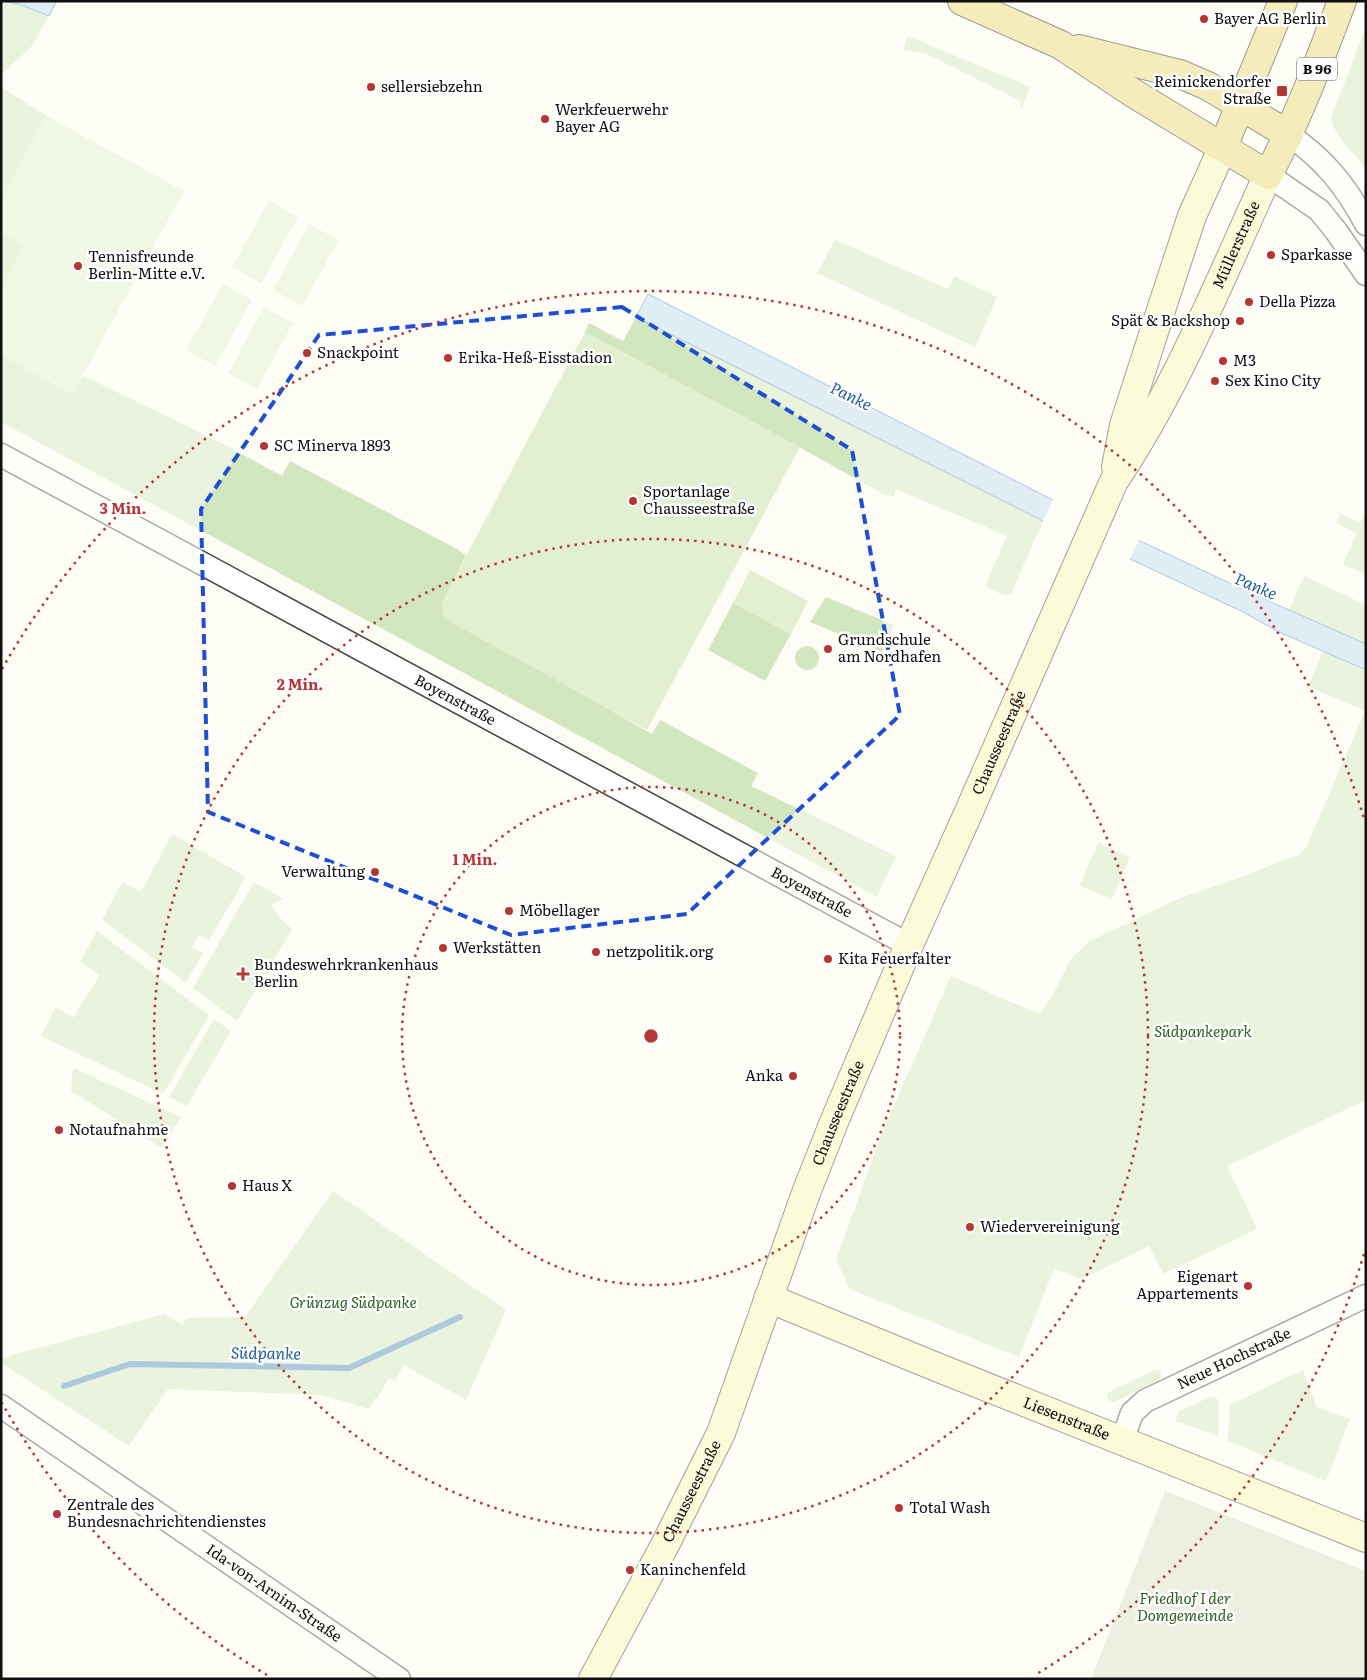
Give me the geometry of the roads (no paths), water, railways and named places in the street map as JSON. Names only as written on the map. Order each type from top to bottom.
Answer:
[{"type":"main road","points":[[962,1],[1061,45],[1133,93],[1268,175]]},
{"type":"main road","name":"Müllerstraße","points":[[1114,481],[1124,425],[1192,216],[1241,106],[1283,1]]},
{"type":"main road","name":"Müllerstraße","points":[[1092,532],[1114,481],[1132,455],[1198,332],[1268,175],[1306,97],[1342,1]]},
{"type":"main road","points":[[1061,45],[1180,74],[1208,86],[1289,135]]},
{"type":"main road","name":"Chausseestraße","points":[[593,1679],[666,1543],[720,1433],[736,1393],[813,1174],[908,945],[1092,532]]},
{"type":"main road","name":"Liesenstraße","points":[[768,1298],[1366,1538]]},
{"type":"street","points":[[1289,135],[1320,160],[1364,215]]},
{"type":"street","points":[[1268,175],[1319,210],[1366,274]]},
{"type":"street","name":"Boyenstraße","points":[[1,455],[908,945]]},
{"type":"street","name":"Neue Hochstraße","points":[[1122,1441],[1132,1413],[1145,1401],[1366,1296]]},
{"type":"street","name":"Ida-von-Arnim-Straße","points":[[1,1406],[399,1679]]},
{"type":"water","points":[[1,1],[57,1],[49,16],[19,4]]},
{"type":"water","points":[[648,294],[1053,500],[1253,594],[1366,644],[1366,670],[1279,632],[1241,611],[1130,559],[1043,521],[636,317]]},
{"type":"waterway","name":"Südpanke","points":[[64,1386],[130,1364],[349,1368],[460,1317]]},
{"type":"place","name":"Bayer AG Berlin","points":[[1204,19]]},
{"type":"place","name":"sellersiebzehn","points":[[371,87]]},
{"type":"place","name":"Reinickendorfer Straße","points":[[1282,91]]},
{"type":"place","name":"Werkfeuerwehr Bayer AG","points":[[545,119]]},
{"type":"place","name":"Sparkasse","points":[[1271,255]]},
{"type":"place","name":"Tennisfreunde Berlin-Mitte e.V.","points":[[78,266]]},
{"type":"place","name":"Della Pizza","points":[[1249,302]]},
{"type":"place","name":"Spät & Backshop","points":[[1240,321]]},
{"type":"place","name":"Snackpoint","points":[[307,353]]},
{"type":"place","name":"Erika-Heß-Eisstadion","points":[[448,358]]},
{"type":"place","name":"M3","points":[[1223,361]]},
{"type":"place","name":"Sex Kino City","points":[[1215,381]]},
{"type":"place","name":"SC Minerva 1893","points":[[264,446]]},
{"type":"place","name":"Sportanlage Chausseestraße","points":[[633,501]]},
{"type":"place","name":"Grundschule am Nordhafen","points":[[828,649]]},
{"type":"place","name":"Verwaltung","points":[[375,872]]},
{"type":"place","name":"Möbellager","points":[[509,911]]},
{"type":"place","name":"Werkstätten","points":[[443,948]]},
{"type":"place","name":"netzpolitik.org","points":[[596,952]]},
{"type":"place","name":"Kita Feuerfalter","points":[[828,959]]},
{"type":"place","name":"Bundeswehrkrankenhaus Berlin","points":[[243,974]]},
{"type":"place","name":"Anka","points":[[793,1076]]},
{"type":"place","name":"Notaufnahme","points":[[59,1130]]},
{"type":"place","name":"Haus X","points":[[232,1186]]},
{"type":"place","name":"Wiedervereinigung","points":[[970,1227]]},
{"type":"place","name":"Eigenart Appartements","points":[[1248,1286]]},
{"type":"place","name":"Total Wash","points":[[899,1508]]},
{"type":"place","name":"Zentrale des Bundesnachrichtendienstes","points":[[57,1514]]},
{"type":"place","name":"Kaninchenfeld","points":[[630,1570]]},
{"type":"water label","name":"Panke","points":[[851,396]]},
{"type":"water label","name":"Panke","points":[[1256,586]]},
{"type":"park label","name":"Südpankepark","points":[[1203,1032]]},
{"type":"park label","name":"Grünzug Südpanke","points":[[353,1303]]},
{"type":"park label","name":"Friedhof I der Domgemeinde","points":[[1185,1608]]}]
